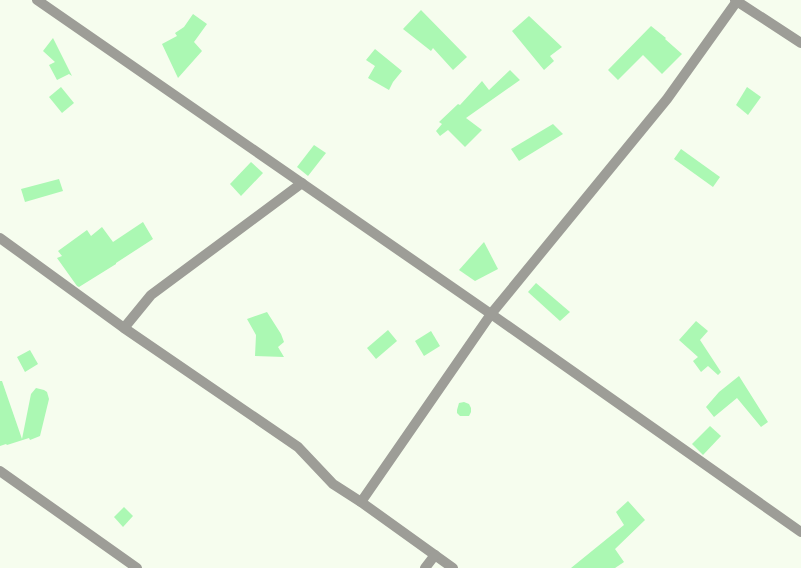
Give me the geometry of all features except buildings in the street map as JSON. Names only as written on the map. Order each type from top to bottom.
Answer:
[{"type":"street","points":[[37,0],[491,314],[801,532]]},
{"type":"street","points":[[361,502],[491,314],[667,99],[736,0],[801,43]]},
{"type":"street","points":[[124,328],[151,295],[302,184]]},
{"type":"street","points":[[0,238],[124,328],[298,447],[332,484],[361,502],[452,568]]},
{"type":"street","points":[[0,471],[137,568]]},
{"type":"street","points":[[425,568],[435,556]]}]
